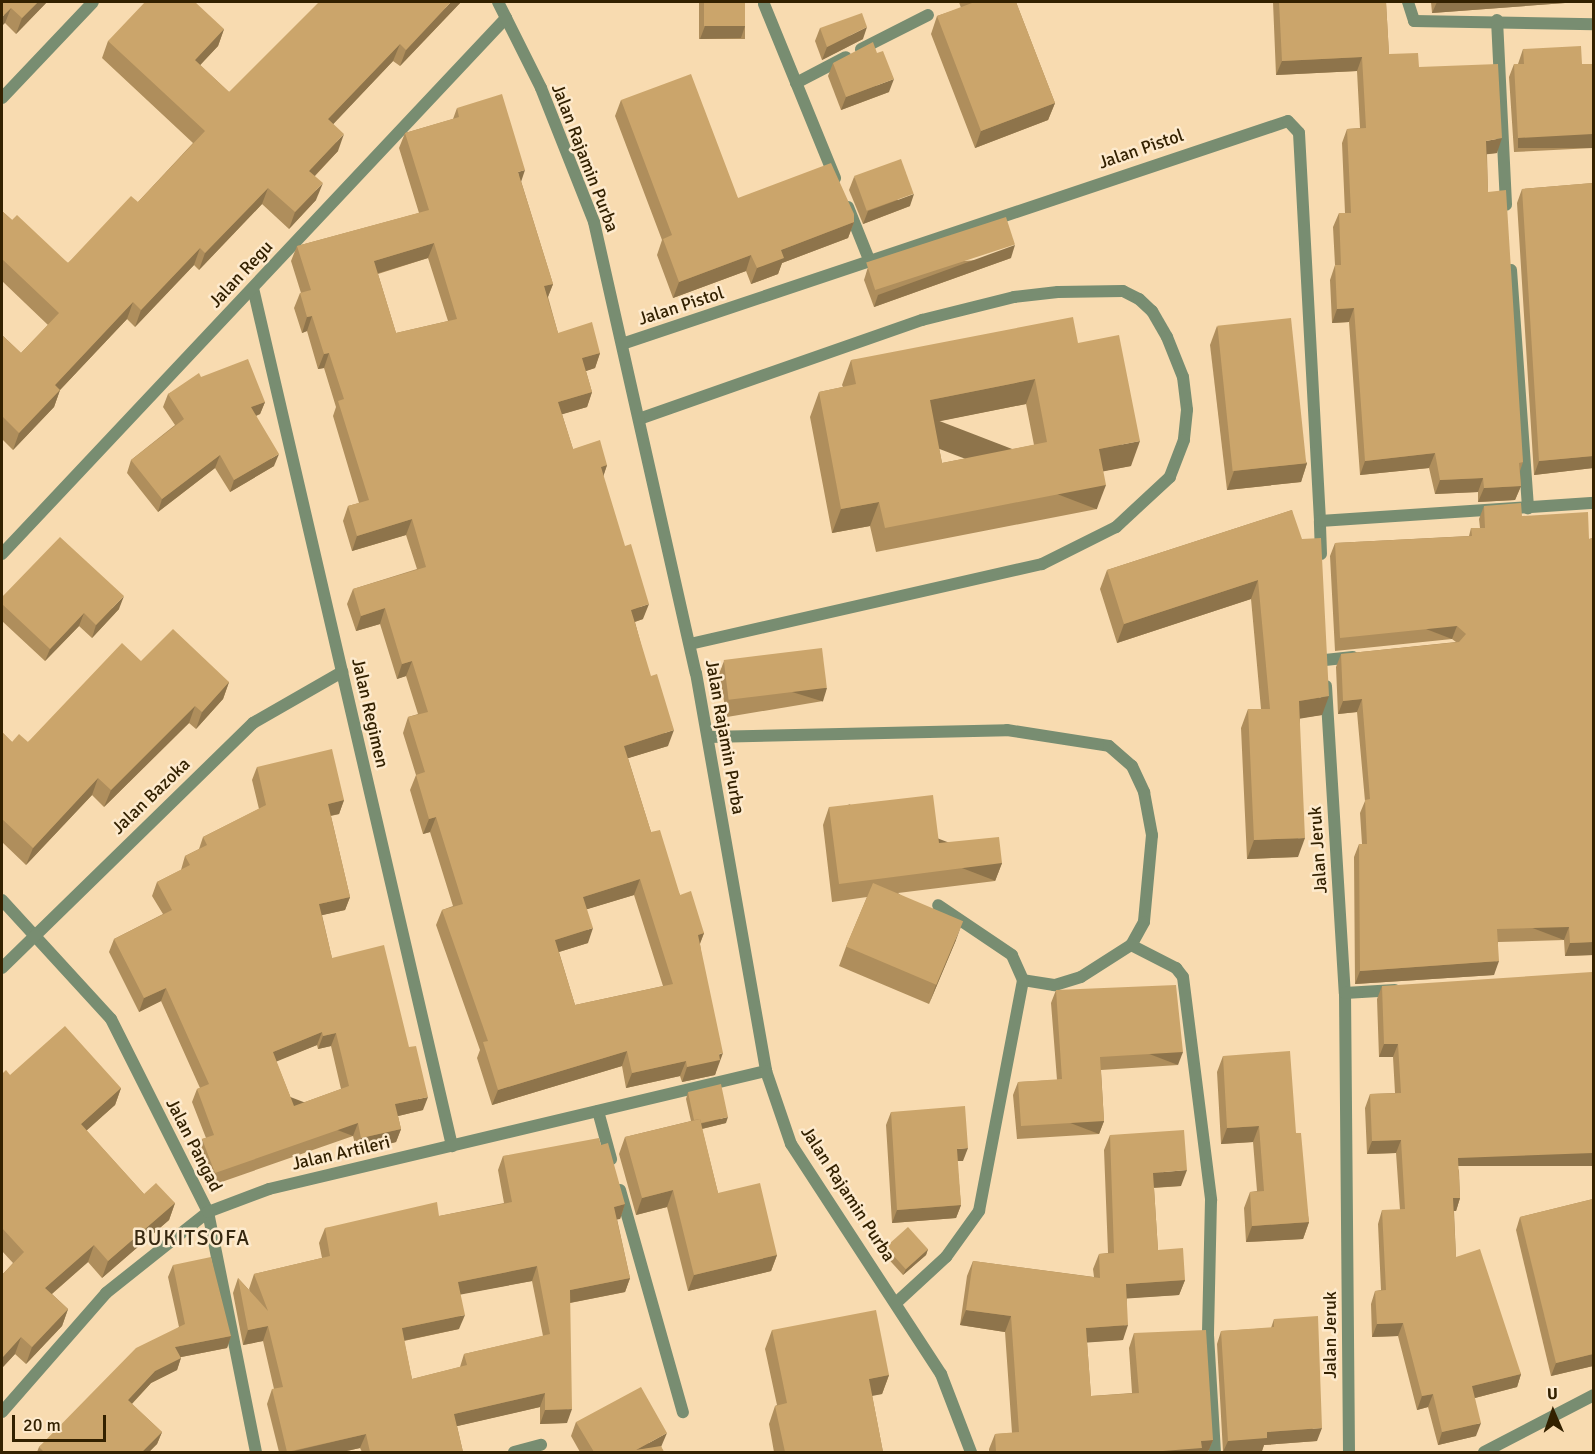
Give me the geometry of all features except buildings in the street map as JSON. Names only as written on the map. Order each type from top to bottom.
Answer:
[{"type":"street","points":[[2,98],[93,2]]},
{"type":"street","name":"Jalan Rajamin Purba","points":[[498,2],[541,88],[594,222],[690,644],[766,1071],[791,1144],[897,1302],[941,1374],[972,1452]]},
{"type":"street","points":[[1408,2],[1414,21],[1462,24],[1497,20],[1593,24]]},
{"type":"street","points":[[764,4],[870,262]]},
{"type":"street","points":[[796,83],[928,15]]},
{"type":"street","name":"Jalan Regu","points":[[2,554],[506,18]]},
{"type":"street","points":[[1497,20],[1507,222]]},
{"type":"street","name":"Jalan Pistol","points":[[622,344],[870,262],[1282,120],[1292,122],[1299,133],[1320,521]]},
{"type":"street","points":[[1510,256],[1528,508]]},
{"type":"street","name":"Jalan Regimen","points":[[253,288],[452,1146]]},
{"type":"street","points":[[639,419],[922,320],[1014,297],[1058,292],[1123,291],[1139,299],[1152,311],[1167,337],[1183,376],[1187,410],[1184,440],[1170,477],[1116,527],[1042,564],[690,644]]},
{"type":"street","points":[[1321,567],[1320,521],[1593,503]]},
{"type":"street","name":"Jalan Jeruk","points":[[1349,1452],[1345,993],[1324,655],[1371,655]]},
{"type":"street","name":"Jalan Bazoka","points":[[2,968],[33,933],[253,723],[342,672]]},
{"type":"street","points":[[708,737],[1007,730],[1109,746],[1132,766],[1144,792],[1152,835],[1144,922],[1131,945],[1081,977],[1054,984],[1023,980]]},
{"type":"street","name":"Jalan Pangad","points":[[2,900],[111,1019],[208,1212],[256,1452]]},
{"type":"street","points":[[897,1302],[946,1257],[979,1211],[1023,980],[1012,955],[938,905]]},
{"type":"street","points":[[1131,945],[1176,968],[1183,977],[1211,1200],[1208,1335],[1215,1452]]},
{"type":"street","points":[[1345,993],[1404,989]]},
{"type":"street","name":"Jalan Artileri","points":[[2,1412],[106,1293],[208,1212],[268,1189],[766,1071]]},
{"type":"street","points":[[598,1111],[682,1412]]},
{"type":"street","points":[[1484,1452],[1593,1395]]},
{"type":"street","points":[[514,1452],[541,1445]]},
{"type":"district","name":"BUKITSOFA","points":[[192,1238]]}]
